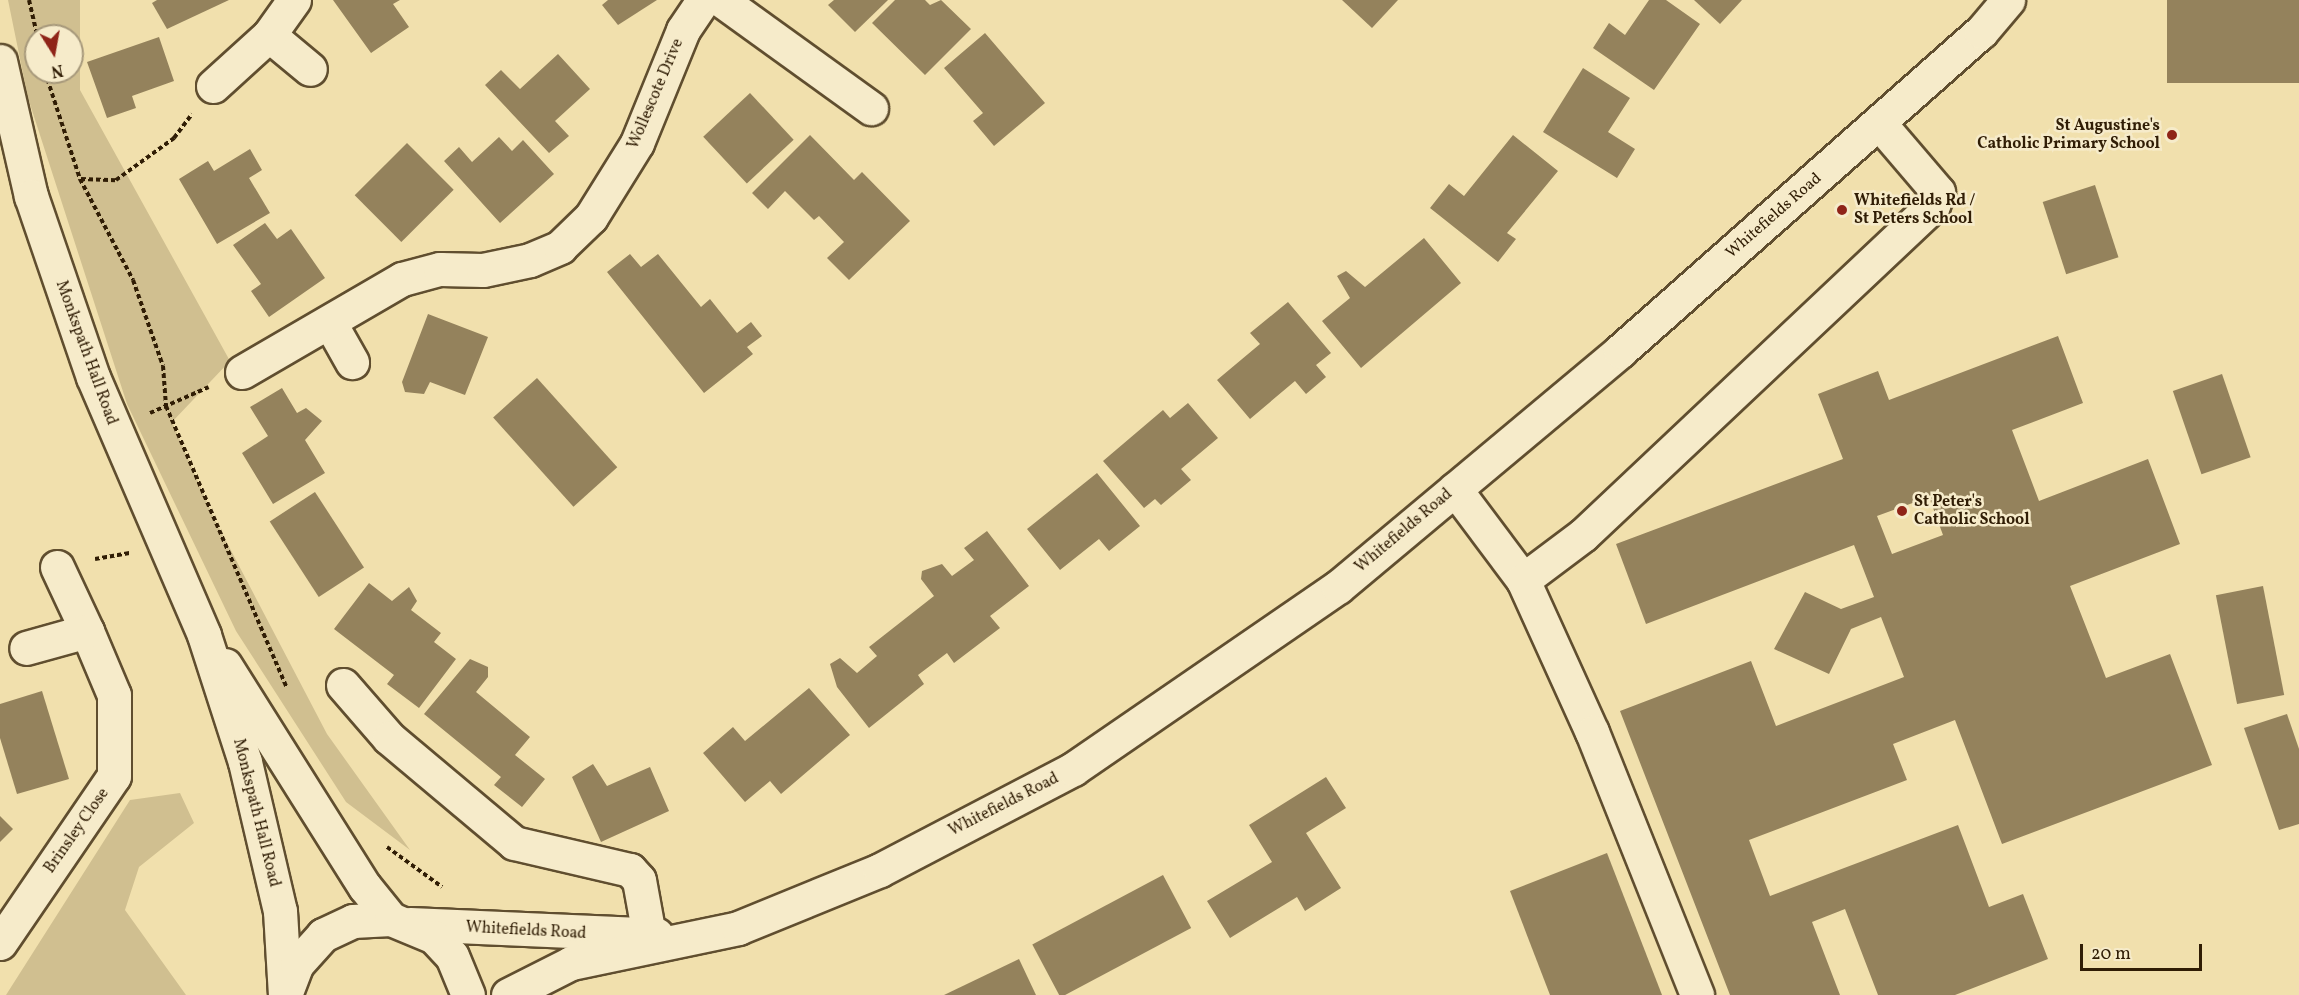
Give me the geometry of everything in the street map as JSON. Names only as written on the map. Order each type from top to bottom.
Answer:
[{"type":"street","points":[[213,86],[269,35],[294,0]]},
{"type":"street","name":"Wollescote Drive","points":[[242,372],[330,323],[402,279],[440,268],[492,268],[560,246],[591,217],[637,143],[683,30],[703,0]]},
{"type":"street","points":[[721,0],[871,108]]},
{"type":"street","name":"Whitefields Road","points":[[508,995],[571,963],[713,936],[880,870],[1073,769],[1338,587],[1879,123],[2008,0]]},
{"type":"street","points":[[269,35],[310,69]]},
{"type":"street","name":"Monkspath Hall Road","points":[[0,61],[31,196],[114,429],[168,545],[204,635],[268,846],[280,911],[285,995]]},
{"type":"street","points":[[1523,580],[1583,535],[1860,277],[1933,205],[1938,192],[1879,123]]},
{"type":"street","points":[[330,323],[352,362]]},
{"type":"street","points":[[1455,489],[1523,580],[1592,732],[1697,995]]},
{"type":"street","name":"Brinsley Close","points":[[0,943],[114,776],[114,695],[57,567]]},
{"type":"street","points":[[26,648],[87,631]]},
{"type":"street","name":"Monkspath Hall Road","points":[[204,635],[365,887],[401,921],[452,956],[468,995]]},
{"type":"street","points":[[343,685],[389,738],[514,843],[630,870],[639,880],[649,935]]},
{"type":"street","name":"Whitefields Road","points":[[285,995],[297,964],[323,935],[353,921],[401,921],[649,935],[713,936]]},
{"type":"path","points":[[29,0],[34,24]]},
{"type":"path","points":[[49,84],[80,179],[133,280],[163,366],[166,406]]},
{"type":"path","points":[[80,179],[116,180],[174,138],[213,86]]},
{"type":"path","points":[[114,429],[242,372]]},
{"type":"path","points":[[57,567],[168,545]]},
{"type":"shaded area","points":[[8,0],[80,0],[80,24],[24,24],[24,78]]},
{"type":"shaded area","points":[[25,84],[80,84],[80,90],[230,361],[172,422],[214,518],[327,734],[410,850],[346,802],[236,631],[127,404]]},
{"type":"shaded area","points":[[180,793],[194,823],[139,867],[125,910],[186,995],[6,995],[130,800]]},
{"type":"building","points":[[157,0],[229,0],[167,29],[152,3]]},
{"type":"building","points":[[333,0],[400,0],[393,4],[409,27],[371,53]]},
{"type":"building","points":[[608,0],[657,0],[618,25],[602,5]]},
{"type":"building","points":[[834,0],[888,0],[855,32],[828,5]]},
{"type":"building","points":[[895,0],[925,0],[930,5],[941,0],[971,29],[925,75],[872,23]]},
{"type":"building","points":[[1342,0],[1398,0],[1372,28]]},
{"type":"building","points":[[1649,0],[1666,0],[1700,24],[1654,90],[1593,48],[1609,23],[1625,35]]},
{"type":"building","points":[[1694,0],[1742,0],[1720,24]]},
{"type":"building","points":[[2167,0],[2299,0],[2299,83],[2167,83]]},
{"type":"building","points":[[985,33],[1045,103],[994,146],[973,121],[983,113],[944,68]]},
{"type":"building","points":[[159,37],[174,81],[132,96],[136,108],[107,118],[87,62]]},
{"type":"building","points":[[558,54],[590,89],[555,121],[569,136],[549,153],[485,85],[501,70],[520,89]]},
{"type":"building","points":[[1583,68],[1630,98],[1608,132],[1635,149],[1617,178],[1543,132]]},
{"type":"building","points":[[750,93],[794,140],[747,183],[703,137]]},
{"type":"building","points":[[810,135],[854,180],[862,172],[910,221],[849,280],[827,258],[844,242],[819,216],[814,220],[785,191],[768,209],[752,193]]},
{"type":"building","points":[[1513,135],[1558,171],[1507,233],[1516,239],[1498,262],[1430,208],[1449,184],[1464,196]]},
{"type":"building","points":[[499,137],[512,151],[523,140],[554,174],[500,223],[444,161],[459,147],[472,162]]},
{"type":"building","points":[[407,143],[454,190],[401,242],[355,195]]},
{"type":"building","points":[[250,149],[262,170],[249,178],[270,213],[217,244],[179,179],[208,161],[214,171]]},
{"type":"building","points":[[2095,185],[2118,257],[2066,274],[2043,202]]},
{"type":"building","points":[[265,223],[277,239],[291,229],[325,278],[269,317],[251,291],[261,284],[233,245]]},
{"type":"building","points":[[1424,238],[1461,283],[1361,368],[1322,321],[1350,298],[1337,276],[1346,271],[1365,287]]},
{"type":"building","points":[[630,254],[641,267],[658,254],[701,307],[710,299],[737,333],[751,322],[762,336],[747,347],[753,354],[704,393],[607,272]]},
{"type":"building","points":[[1288,302],[1331,353],[1316,365],[1326,377],[1306,394],[1295,381],[1250,419],[1217,380],[1260,344],[1250,333]]},
{"type":"building","points":[[428,314],[488,337],[465,395],[430,382],[424,394],[405,392],[402,382]]},
{"type":"building","points":[[2058,336],[2083,403],[2012,430],[2039,501],[2148,459],[2180,544],[2070,586],[2106,678],[2170,654],[2212,765],[2002,844],[1955,720],[1893,744],[1907,780],[1749,840],[1770,896],[1958,825],[1989,907],[2023,894],[2048,959],[1955,995],[1878,995],[1845,909],[1812,922],[1840,995],[1730,995],[1620,711],[1751,661],[1776,726],[1904,677],[1881,617],[1851,629],[1829,674],[1774,649],[1805,592],[1841,609],[1874,597],[1854,545],[1646,624],[1616,544],[1843,459],[1818,394],[1878,371],[1889,400]],"holes":[[[1929,497],[1943,535],[1892,554],[1877,516]]]},
{"type":"building","points":[[2222,374],[2251,457],[2201,474],[2173,391]]},
{"type":"building","points":[[537,378],[617,467],[573,507],[493,417]]},
{"type":"building","points":[[282,388],[297,413],[306,408],[322,421],[305,440],[325,473],[273,504],[242,453],[268,436],[250,407]]},
{"type":"building","points":[[1188,403],[1218,438],[1181,469],[1191,480],[1161,505],[1155,499],[1144,508],[1103,461],[1163,410],[1170,418]]},
{"type":"building","points":[[1097,473],[1140,526],[1109,551],[1099,539],[1060,570],[1027,529]]},
{"type":"building","points":[[315,492],[364,567],[319,597],[270,521]]},
{"type":"building","points":[[987,531],[1029,586],[990,616],[1000,628],[954,663],[947,653],[918,675],[924,684],[869,728],[837,687],[830,664],[840,658],[857,673],[877,656],[869,647],[934,596],[921,579],[922,571],[942,564],[952,576],[974,560],[964,548]]},
{"type":"building","points":[[369,583],[392,601],[409,587],[417,601],[411,610],[441,633],[434,642],[456,659],[419,708],[387,684],[394,675],[334,629]]},
{"type":"building","points":[[2263,586],[2284,695],[2237,704],[2216,595]]},
{"type":"building","points":[[470,659],[488,667],[488,677],[476,692],[530,737],[515,755],[545,779],[522,807],[494,785],[501,777],[424,714]]},
{"type":"building","points":[[809,688],[850,735],[781,794],[770,781],[745,802],[703,753],[733,727],[745,741]]},
{"type":"building","points":[[42,691],[69,779],[17,794],[0,738],[0,704]]},
{"type":"building","points":[[2287,714],[2299,749],[2299,824],[2279,830],[2244,728]]},
{"type":"building","points":[[593,764],[607,786],[650,767],[669,811],[601,842],[572,777]]},
{"type":"building","points":[[1326,777],[1346,808],[1306,833],[1341,888],[1305,911],[1297,897],[1230,938],[1207,901],[1272,862],[1249,825]]},
{"type":"building","points":[[0,816],[13,829],[0,842]]},
{"type":"building","points":[[1607,853],[1662,995],[1550,995],[1510,891]]},
{"type":"building","points":[[1163,875],[1191,928],[1065,995],[1059,995],[1032,944]]},
{"type":"building","points":[[1019,959],[1036,995],[944,995]]},
{"type":"place","name":"St Augustine's Catholic Primary School","points":[[2172,135]]},
{"type":"place","name":"Whitefields Rd / St Peters School","points":[[1842,210]]},
{"type":"place","name":"St Peter's Catholic School","points":[[1902,511]]}]
